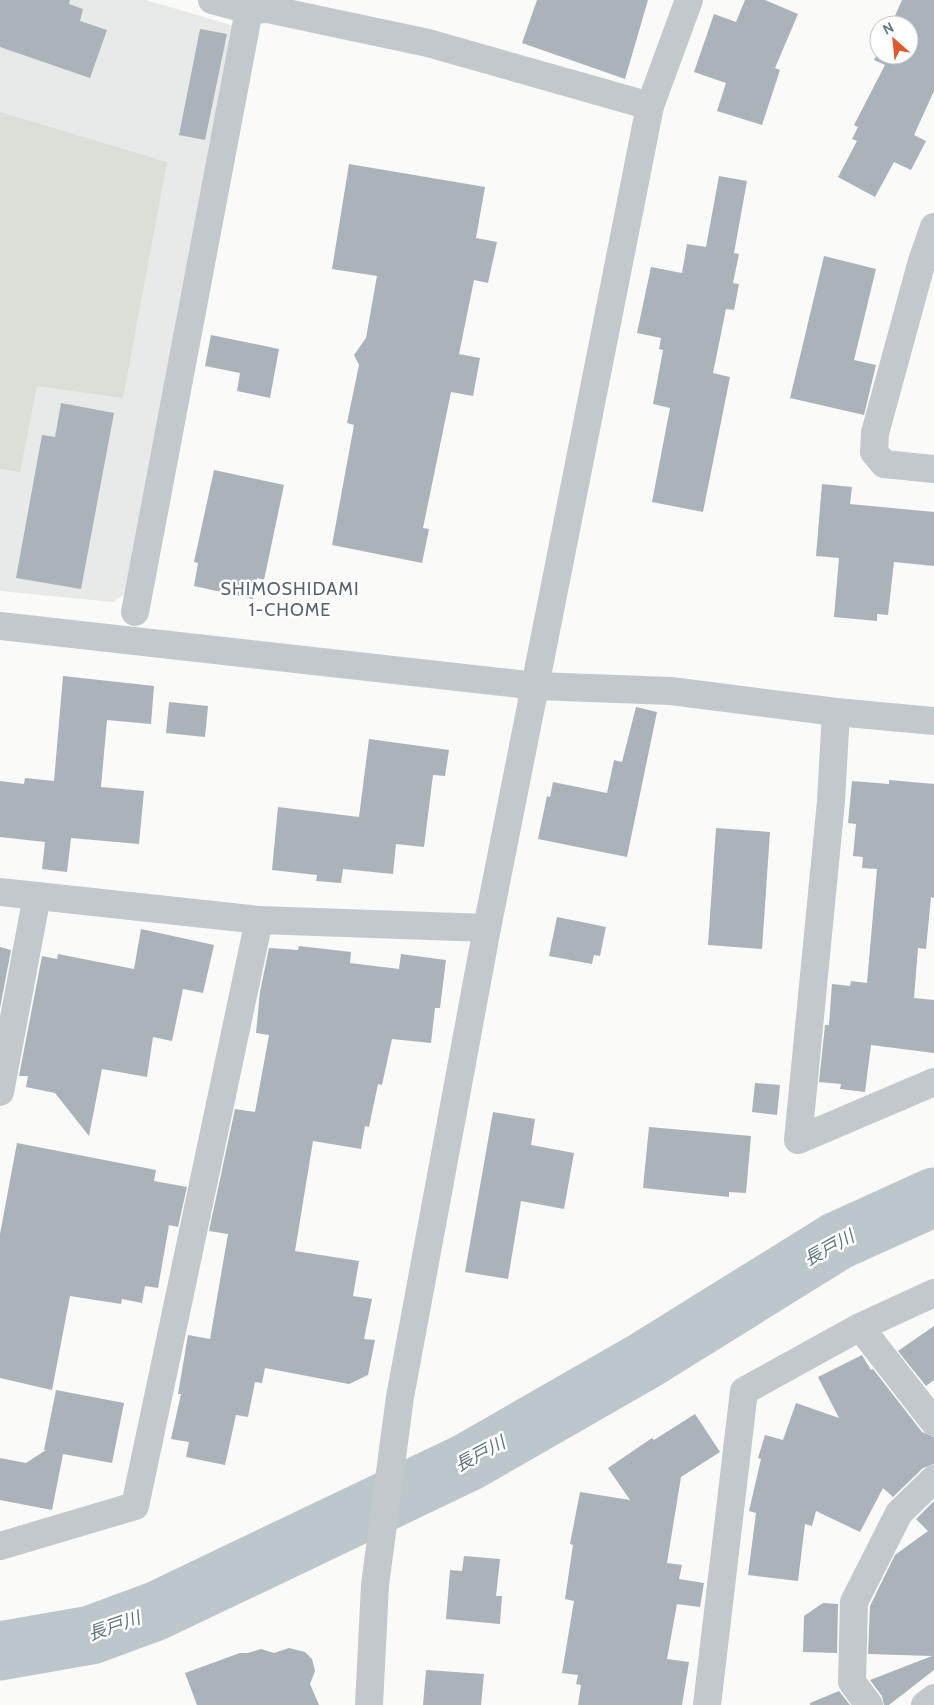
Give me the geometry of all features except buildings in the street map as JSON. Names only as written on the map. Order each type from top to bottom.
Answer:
[{"type":"street","points":[[212,0],[263,6],[428,42],[650,106]]},
{"type":"street","points":[[369,1705],[376,1573],[400,1396],[487,928],[537,686],[650,106],[689,0]]},
{"type":"street","points":[[135,612],[263,6]]},
{"type":"street","points":[[934,227],[922,261],[878,424],[874,452],[884,464],[934,469]]},
{"type":"street","points":[[0,626],[537,686],[671,691],[836,712],[934,721]]},
{"type":"street","points":[[836,712],[831,801],[798,1140],[934,1082]]},
{"type":"street","points":[[0,892],[259,920],[487,928]]},
{"type":"street","points":[[0,1092],[37,896]]},
{"type":"street","points":[[0,1546],[135,1506],[259,920]]},
{"type":"street","points":[[707,1705],[744,1391],[860,1327],[934,1293]]},
{"type":"street","points":[[860,1327],[934,1422]]},
{"type":"street","points":[[869,1705],[852,1682],[854,1602],[898,1513],[934,1479]]},
{"type":"street","points":[[925,1705],[934,1698]]},
{"type":"shaded area","points":[[0,0],[146,0],[234,26],[126,593],[113,602],[0,591]]},
{"type":"shaded area","points":[[0,112],[167,162],[123,398],[37,386],[20,472],[0,469]]},
{"type":"waterway","name":"長戸川","points":[[0,1651],[91,1635],[156,1611],[468,1462],[644,1361],[837,1241],[934,1197]]},
{"type":"district","name":"SHIMOSHIDAMI 1-CHOME","points":[[290,599]]}]
